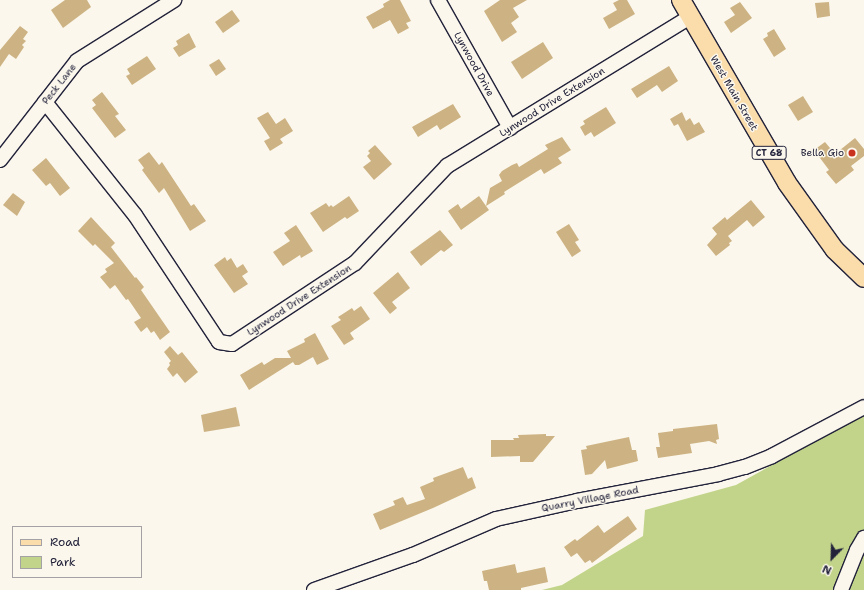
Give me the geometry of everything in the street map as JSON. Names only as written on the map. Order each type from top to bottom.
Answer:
[{"type":"main road","name":"West Main Street","points":[[681,0],[787,183],[835,250],[864,278]]},
{"type":"street","name":"Peck Lane","points":[[0,160],[77,61],[174,0]]},
{"type":"street","name":"Lynwood Drive","points":[[438,0],[510,128]]},
{"type":"street","name":"Lynwood Drive Extension","points":[[45,102],[135,215],[219,342],[232,344],[355,263],[447,166],[690,17]]},
{"type":"street","name":"Quarry Village Road","points":[[314,590],[413,555],[496,520],[570,502],[718,474],[745,467],[772,456],[864,407]]},
{"type":"street","points":[[841,590],[857,550],[864,538]]},
{"type":"green space","points":[[864,414],[864,590],[542,590],[562,585],[643,536],[645,510],[736,485]]},
{"type":"building","points":[[65,0],[87,0],[91,7],[63,28],[51,10]]},
{"type":"building","points":[[390,0],[400,0],[411,21],[406,23],[409,28],[398,34],[390,20],[373,29],[366,17],[384,7],[383,4]]},
{"type":"building","points":[[500,0],[527,0],[513,8],[519,17],[511,23],[517,32],[502,42],[484,11]]},
{"type":"building","points":[[619,0],[627,0],[635,14],[609,29],[603,18],[617,10],[613,3]]},
{"type":"building","points":[[740,2],[752,18],[731,33],[724,22],[735,15],[730,8]]},
{"type":"building","points":[[829,2],[830,16],[817,18],[815,3]]},
{"type":"building","points":[[232,10],[240,21],[223,33],[215,22]]},
{"type":"building","points":[[20,26],[28,32],[23,39],[26,41],[22,45],[24,47],[16,59],[9,54],[0,67],[0,50]]},
{"type":"building","points":[[774,29],[786,49],[774,57],[763,39],[768,36],[767,33]]},
{"type":"building","points":[[189,33],[196,47],[179,57],[173,48],[178,45],[176,41]]},
{"type":"building","points":[[543,42],[553,58],[522,79],[511,62]]},
{"type":"building","points":[[147,56],[156,69],[132,85],[126,76],[130,74],[127,69]]},
{"type":"building","points":[[219,59],[226,69],[216,76],[209,65]]},
{"type":"building","points":[[669,66],[678,81],[662,92],[657,85],[637,98],[631,89]]},
{"type":"building","points":[[102,92],[119,114],[115,116],[126,130],[115,138],[92,108],[96,105],[92,100]]},
{"type":"building","points":[[803,96],[813,112],[798,121],[788,105]]},
{"type":"building","points":[[453,104],[461,117],[440,130],[437,125],[418,137],[412,127]]},
{"type":"building","points":[[606,107],[616,123],[594,137],[591,132],[585,136],[580,127],[585,124],[583,121]]},
{"type":"building","points":[[268,112],[276,124],[285,118],[293,131],[280,139],[283,143],[270,151],[264,141],[270,138],[257,118]]},
{"type":"building","points":[[682,112],[686,121],[690,118],[694,125],[699,122],[705,132],[687,141],[678,124],[674,126],[670,119]]},
{"type":"building","points":[[562,137],[571,150],[558,158],[562,163],[544,174],[541,169],[504,192],[505,194],[486,206],[490,188],[502,181],[499,175],[502,171],[517,163],[519,167],[548,149],[545,145]]},
{"type":"building","points":[[855,138],[864,149],[864,156],[851,166],[854,170],[836,184],[826,172],[829,170],[814,150],[825,142],[835,154]]},
{"type":"building","points":[[375,145],[392,164],[374,180],[363,167],[371,161],[367,156],[370,153],[368,151]]},
{"type":"building","points":[[149,152],[159,165],[162,162],[191,206],[194,204],[206,221],[190,231],[164,188],[159,193],[142,170],[144,168],[138,160]]},
{"type":"building","points":[[46,158],[70,188],[60,196],[50,183],[46,186],[32,170]]},
{"type":"building","points":[[13,193],[25,202],[17,216],[3,205]]},
{"type":"building","points":[[349,196],[359,211],[347,219],[345,217],[323,232],[310,213],[326,203],[329,207],[331,205],[333,207]]},
{"type":"building","points":[[479,196],[489,210],[461,230],[448,211],[458,204],[461,209]]},
{"type":"building","points":[[751,200],[765,217],[753,227],[747,220],[728,236],[732,241],[729,243],[730,245],[716,256],[707,245],[717,234],[712,228],[725,217],[727,220]]},
{"type":"building","points":[[91,217],[115,243],[111,247],[135,278],[136,277],[144,287],[141,290],[170,332],[160,340],[154,331],[151,333],[147,327],[141,332],[134,322],[141,318],[128,299],[126,300],[115,285],[110,289],[100,277],[107,272],[105,269],[114,263],[95,244],[93,246],[78,231]]},
{"type":"building","points":[[569,224],[579,240],[575,242],[581,251],[572,257],[556,232]]},
{"type":"building","points":[[296,225],[313,251],[301,258],[300,255],[283,266],[273,252],[290,241],[284,233]]},
{"type":"building","points":[[440,230],[453,245],[444,252],[441,250],[421,266],[410,252]]},
{"type":"building","points":[[225,257],[227,261],[231,258],[237,268],[243,264],[248,272],[242,276],[248,284],[234,293],[214,265]]},
{"type":"building","points":[[398,272],[410,288],[392,302],[397,308],[390,314],[373,293]]},
{"type":"building","points":[[361,306],[370,319],[350,333],[354,339],[344,345],[331,326],[341,320],[338,317],[352,308],[354,311]]},
{"type":"building","points":[[315,333],[329,359],[317,365],[313,357],[299,365],[295,365],[293,362],[249,390],[240,375],[262,362],[264,365],[275,358],[291,358],[287,351],[305,342],[304,339]]},
{"type":"building","points":[[170,346],[178,355],[182,352],[198,372],[185,383],[177,373],[173,377],[167,369],[171,361],[164,352]]},
{"type":"building","points":[[236,407],[240,426],[204,432],[201,415]]},
{"type":"building","points":[[717,424],[719,439],[716,440],[717,444],[709,441],[690,444],[692,453],[658,458],[656,447],[660,447],[658,433],[673,431],[673,429]]},
{"type":"building","points":[[546,434],[546,436],[555,436],[533,462],[520,462],[520,456],[491,457],[491,440],[514,440],[513,438],[519,438],[518,435]]},
{"type":"building","points":[[629,437],[632,450],[636,450],[638,461],[607,469],[605,460],[592,474],[585,475],[581,450],[587,449],[586,446]]},
{"type":"building","points":[[463,467],[468,479],[472,477],[476,488],[380,530],[373,514],[395,505],[393,501],[403,497],[407,505],[425,499],[420,487],[434,481],[433,478]]},
{"type":"building","points":[[628,516],[637,529],[592,563],[590,560],[585,563],[577,553],[571,557],[564,547],[575,539],[577,541],[598,525],[604,533]]},
{"type":"building","points":[[515,564],[517,573],[545,567],[548,582],[521,588],[521,590],[489,590],[487,581],[484,581],[482,571]]},
{"type":"place","name":"Bella Gio","points":[[852,153]]}]
